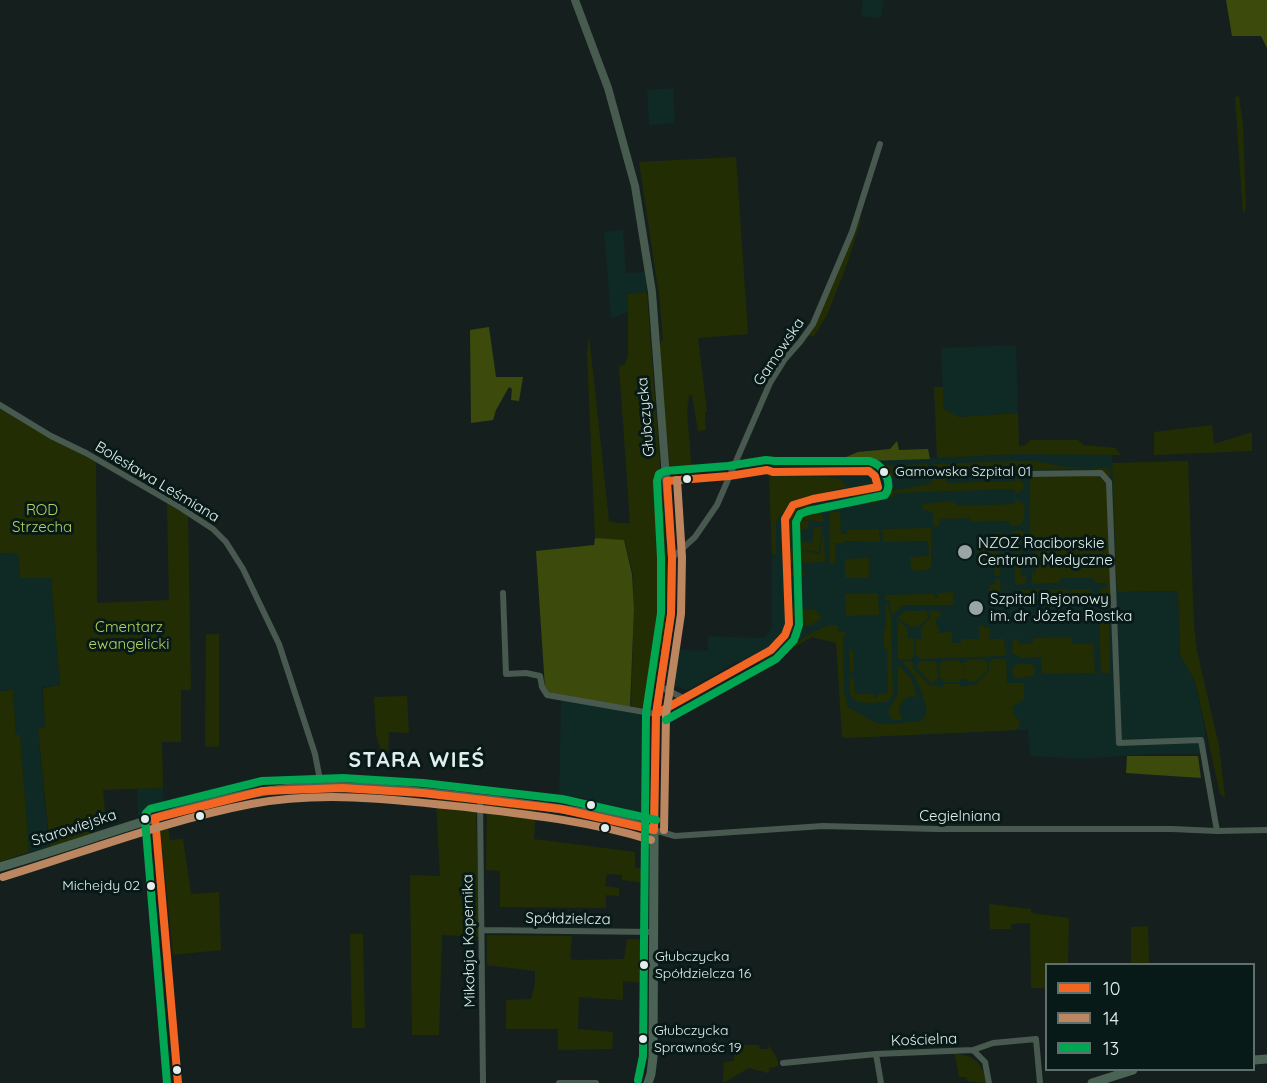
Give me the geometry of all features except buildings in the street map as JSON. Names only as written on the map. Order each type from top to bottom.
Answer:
[{"type":"main road","name":"Głubczycka","points":[[575,0],[608,88],[635,186],[642,224],[652,292],[672,558],[671,614],[656,714],[653,1057],[648,1083]]},
{"type":"main road","name":"Starowiejska","points":[[0,867],[155,818],[248,794],[277,789],[363,788],[480,799],[571,810],[654,830]]},
{"type":"main road","name":"Głubczycka","points":[[653,1057],[658,1083]]},
{"type":"main road","points":[[1092,1083],[1130,1071]]},
{"type":"street","name":"Gamowska","points":[[672,558],[695,537],[717,505],[770,383],[785,359],[813,324],[852,232],[880,144]]},
{"type":"street","name":"Bolesława Leśmiana","points":[[0,405],[181,508],[213,529],[226,542],[243,569],[279,645],[315,754],[321,785]]},
{"type":"street","points":[[1024,474],[1101,473],[1109,482],[1119,743],[1202,740],[1217,831]]},
{"type":"street","points":[[502,593],[506,674],[526,673],[540,676],[542,687],[547,695],[656,714],[683,698],[659,686]]},
{"type":"street","name":"Mikołaja Kopernika","points":[[480,799],[483,1083]]},
{"type":"street","points":[[155,818],[178,1083]]},
{"type":"street","name":"Cegielniana","points":[[654,830],[672,836],[832,826],[1267,830]]},
{"type":"street","name":"Spółdzielcza","points":[[482,930],[654,932]]},
{"type":"street","name":"Kościelna","points":[[783,1063],[876,1054],[973,1050],[993,1043],[1036,1039],[1040,1083]]},
{"type":"street","name":"Kościelna","points":[[973,1050],[985,1062],[989,1083]]},
{"type":"street","name":"Kościelna","points":[[876,1054],[881,1083]]},
{"type":"street","points":[[558,1083],[596,1083]]},
{"type":"shaded area","points":[[863,0],[884,0],[881,18],[861,16]]},
{"type":"shaded area","points":[[673,88],[675,123],[649,125],[647,90]]},
{"type":"shaded area","points":[[623,230],[626,273],[645,272],[647,292],[628,294],[628,312],[611,317],[604,232]]},
{"type":"shaded area","points":[[1016,345],[1018,413],[958,417],[943,408],[941,348]]},
{"type":"shaded area","name":"Szpital Rejonowy im. dr Józefa Rostka","points":[[1020,454],[1112,454],[1117,592],[1178,591],[1180,655],[1195,681],[1207,748],[1202,754],[1149,754],[1082,759],[1030,756],[1028,730],[845,738],[842,736],[841,719],[840,639],[814,633],[761,662],[738,661],[688,690],[666,684],[672,649],[708,651],[708,636],[765,638],[772,628],[772,555],[776,554],[775,522],[769,476],[771,464]]},
{"type":"shaded area","points":[[0,553],[18,554],[20,578],[51,578],[60,686],[42,687],[45,727],[38,729],[49,848],[29,852],[20,736],[16,735],[13,690],[0,691]]},
{"type":"shaded area","points":[[561,700],[650,715],[648,813],[645,816],[586,808],[585,798],[575,797],[574,806],[559,804]]},
{"type":"shaded area","points":[[163,788],[164,809],[138,816],[137,789]]},
{"type":"green space","points":[[1226,0],[1267,0],[1267,48],[1261,36],[1232,36]]},
{"type":"green space","points":[[1239,96],[1243,126],[1246,209],[1243,214],[1235,97]]},
{"type":"green space","points":[[736,157],[748,334],[698,338],[707,412],[705,412],[706,430],[698,431],[692,395],[689,395],[687,412],[692,473],[675,475],[670,472],[659,346],[663,339],[659,295],[639,162]]},
{"type":"green space","points":[[859,217],[861,220],[847,264],[827,315],[814,336],[808,336]]},
{"type":"green space","points":[[647,292],[668,571],[665,625],[651,708],[631,707],[633,574],[625,541],[595,538],[587,354],[589,335],[609,521],[630,523],[619,366],[624,365],[628,357],[628,294]]},
{"type":"green space","points":[[489,327],[496,377],[523,377],[519,401],[511,400],[512,389],[509,387],[493,420],[471,423],[470,330]]},
{"type":"green space","points":[[934,387],[943,387],[943,408],[959,417],[1018,413],[1019,446],[1025,445],[1030,440],[1078,440],[1084,445],[1115,448],[1121,455],[1020,454],[937,458]]},
{"type":"green space","points":[[0,408],[96,462],[97,603],[169,600],[167,503],[188,515],[191,690],[181,690],[181,742],[162,742],[163,788],[103,790],[105,813],[95,814],[96,832],[50,848],[38,728],[45,727],[43,688],[60,685],[51,578],[20,578],[18,554],[0,553]]},
{"type":"green space","points":[[1212,425],[1214,444],[1252,432],[1252,451],[1154,455],[1154,432]]},
{"type":"green space","points":[[897,441],[899,450],[928,449],[930,459],[834,462],[858,452],[890,449]]},
{"type":"green space","points":[[1034,461],[1065,467],[1107,468],[1111,472],[1109,478],[1099,470],[1090,468],[1015,471],[1014,466],[946,468],[946,473],[934,464]]},
{"type":"green space","points":[[1188,461],[1194,626],[1197,651],[1219,746],[1225,797],[1220,794],[1195,681],[1180,655],[1178,591],[1117,592],[1112,463]]},
{"type":"green space","points":[[929,464],[925,474],[921,475],[919,470],[887,478],[888,483],[885,483],[876,467],[788,469]]},
{"type":"green space","points":[[1097,475],[1107,484],[1112,599],[1104,605],[1098,599],[1099,591],[1107,588],[1107,583],[1096,583],[1093,578],[1061,578],[1058,583],[1034,584],[1032,581],[1032,573],[1036,573],[1035,539],[1030,539],[1030,481],[1034,476]]},
{"type":"green space","points":[[769,476],[837,478],[847,487],[791,501],[776,522],[776,554],[772,555]]},
{"type":"green space","points":[[1015,477],[1024,483],[1023,490],[1015,494],[1014,489],[894,493],[893,497],[886,497],[882,492],[892,487],[894,491],[932,483],[932,479],[946,478],[947,483],[1015,481]]},
{"type":"green space","points":[[868,492],[876,496],[877,503],[854,503],[853,495]]},
{"type":"green space","points":[[1015,499],[1025,507],[1024,518],[1021,525],[1010,526],[1009,521],[970,522],[970,518],[939,519],[939,526],[935,527],[933,513],[928,510],[923,511],[922,504],[952,501],[959,506],[1015,504]]},
{"type":"green space","points":[[810,504],[820,510],[824,522],[794,518],[790,548],[820,554],[824,528],[825,562],[789,563],[790,515],[797,507]]},
{"type":"green space","points":[[831,511],[840,512],[841,534],[847,534],[847,530],[879,529],[880,542],[835,543],[835,563],[830,563],[829,517]]},
{"type":"green space","points":[[795,519],[809,521],[808,529],[802,529],[800,541],[812,543],[814,528],[822,526],[819,552],[792,548]]},
{"type":"green space","points":[[931,528],[931,567],[927,569],[918,571],[911,569],[910,557],[929,556],[928,541],[883,542],[882,529]]},
{"type":"green space","points":[[1020,530],[1025,533],[1025,539],[1020,539],[1021,575],[1026,576],[1026,582],[1019,585],[1015,582],[1014,543],[1010,543],[1009,536],[1012,531]]},
{"type":"green space","points":[[995,532],[1001,533],[1003,542],[999,543],[1000,576],[995,576],[994,566],[978,566],[977,537],[995,536]]},
{"type":"green space","points":[[595,538],[624,540],[632,574],[634,609],[630,707],[548,693],[545,688],[536,551],[594,545]]},
{"type":"green space","points":[[869,558],[869,578],[845,578],[845,559]]},
{"type":"green space","points":[[792,570],[801,570],[805,573],[800,576],[801,610],[816,610],[822,618],[810,626],[798,621],[790,610],[795,610],[794,576],[789,576]]},
{"type":"green space","points":[[995,579],[1000,579],[1001,597],[1005,600],[988,601],[990,585],[995,584]]},
{"type":"green space","points":[[1069,589],[1069,598],[1022,599],[1021,590]]},
{"type":"green space","points":[[1071,589],[1088,589],[1092,592],[1092,602],[1077,605],[1077,598],[1071,598]]},
{"type":"green space","points":[[953,592],[954,603],[952,605],[903,605],[894,613],[891,613],[890,600],[885,600],[885,595],[934,594],[935,598],[938,598],[938,593]]},
{"type":"green space","points":[[878,593],[879,615],[846,616],[845,594]]},
{"type":"green space","points":[[885,603],[887,603],[891,616],[893,695],[887,702],[856,701],[850,694],[850,673],[851,679],[854,679],[855,694],[873,694],[873,698],[877,698],[877,694],[888,693],[887,649],[884,649]]},
{"type":"green space","points":[[905,611],[927,611],[928,618],[919,626],[911,627],[898,618]]},
{"type":"green space","points":[[929,611],[941,613],[940,617],[935,618],[939,633],[952,632],[952,643],[961,643],[961,639],[979,639],[979,627],[983,624],[984,628],[989,628],[989,639],[1004,639],[1006,656],[919,659],[919,656],[916,656],[916,639],[921,639],[921,628],[930,618]]},
{"type":"green space","points":[[1044,611],[1072,611],[1072,619],[1044,620]]},
{"type":"green space","points":[[1101,611],[1109,611],[1110,674],[1101,673],[1099,614]]},
{"type":"green space","points":[[898,620],[908,629],[908,638],[914,639],[912,659],[898,659]]},
{"type":"green space","points":[[838,625],[838,632],[846,632],[843,640],[844,691],[848,707],[878,724],[922,721],[927,711],[918,684],[902,662],[912,661],[914,670],[930,685],[943,687],[943,684],[960,684],[961,687],[976,684],[989,670],[991,659],[1006,659],[1007,683],[1024,683],[1024,699],[1012,707],[1015,717],[1021,722],[1017,730],[845,738],[842,736],[836,643],[812,637],[764,664],[761,662],[821,628]]},
{"type":"green space","points":[[206,634],[219,634],[219,747],[205,746]]},
{"type":"green space","points":[[1071,637],[1072,644],[1093,644],[1095,673],[1042,674],[1041,657],[1021,658],[1012,653],[1013,639],[1017,639],[1020,644],[1032,644],[1034,638]]},
{"type":"green space","points":[[850,650],[853,650],[854,672],[850,673]]},
{"type":"green space","points":[[984,659],[987,662],[987,670],[975,682],[968,682],[964,679],[964,662]]},
{"type":"green space","points":[[959,660],[963,663],[963,679],[960,679],[960,682],[943,682],[943,679],[940,679],[940,663]]},
{"type":"green space","points":[[919,661],[937,663],[938,679],[935,682],[931,683],[917,668]]},
{"type":"green space","points":[[1018,663],[1032,664],[1035,670],[1033,676],[1017,678],[1013,676],[1012,670]]},
{"type":"green space","points":[[898,665],[911,678],[917,697],[907,698],[902,702],[899,712],[903,720],[892,720],[888,711],[898,694]]},
{"type":"green space","points":[[13,690],[16,735],[20,735],[29,852],[0,862],[0,691]]},
{"type":"green space","points":[[407,696],[409,733],[389,732],[388,754],[382,754],[376,735],[374,697]]},
{"type":"green space","points":[[1127,756],[1198,756],[1201,778],[1126,773]]},
{"type":"green space","points":[[436,799],[476,804],[479,937],[442,935],[439,1035],[412,1035],[410,875],[440,876]]},
{"type":"green space","points":[[487,804],[536,810],[534,839],[635,852],[635,868],[646,869],[646,883],[622,880],[622,875],[607,874],[605,886],[619,888],[619,896],[606,895],[606,908],[500,907],[500,871],[486,870]]},
{"type":"green space","points":[[167,821],[170,840],[183,839],[191,894],[219,892],[221,950],[173,955],[160,826],[162,822]]},
{"type":"green space","points":[[989,904],[1031,909],[1031,913],[1069,918],[1068,963],[1045,963],[1045,988],[1031,988],[1030,923],[1011,924],[1011,929],[990,929]]},
{"type":"green space","points":[[1148,926],[1149,963],[1131,963],[1131,927]]},
{"type":"green space","points":[[350,934],[363,934],[365,1028],[352,1028]]},
{"type":"green space","points":[[487,935],[572,936],[570,957],[572,960],[624,959],[627,939],[647,940],[643,964],[644,983],[623,981],[623,1000],[579,997],[578,1029],[613,1032],[612,1049],[558,1050],[558,1029],[506,1029],[506,1000],[531,999],[535,984],[535,971],[487,965]]},
{"type":"green space","points":[[735,1045],[759,1045],[760,1049],[768,1049],[768,1046],[777,1057],[778,1066],[770,1068],[768,1073],[749,1068],[723,1083],[724,1062],[734,1061]]},
{"type":"green space","points":[[955,1054],[968,1056],[977,1062],[987,1083],[967,1081],[966,1077],[959,1077]]},
{"type":"transit line","name":"13","points":[[646,713],[661,613],[657,481],[659,474],[665,471],[728,466],[766,460],[869,461],[879,466],[888,480],[885,495],[808,511],[800,514],[796,522],[799,625],[794,640],[776,659],[666,720]]},
{"type":"transit line","name":"10","points":[[656,714],[771,650],[785,635],[789,624],[785,519],[793,505],[878,487],[875,476],[869,471],[773,472],[767,470],[729,476],[667,481]]},
{"type":"transit line","name":"14","points":[[664,830],[666,715],[681,614],[682,557],[677,480]]},
{"type":"transit line","name":"10","points":[[654,830],[656,714],[671,614],[672,558],[667,481]]},
{"type":"transit line","name":"13","points":[[638,1080],[643,1056],[646,714]]},
{"type":"transit line","name":"13","points":[[167,1083],[145,819],[150,809],[262,781],[343,778],[423,783],[562,799],[656,820]]},
{"type":"transit line","name":"10","points":[[155,818],[263,791],[342,788],[422,793],[561,809],[654,830]]},
{"type":"transit line","name":"14","points":[[3,877],[188,819],[251,804],[306,798],[390,800],[540,816],[651,840]]},
{"type":"transit line","name":"10","points":[[155,818],[178,1083]]},
{"type":"place","name":"Gamowska Szpital 01","points":[[884,472]]},
{"type":"place","name":"NZOZ Raciborskie Centrum Medyczne","points":[[965,552]]},
{"type":"place","name":"Szpital Rejonowy im. dr Józefa Rostka","points":[[976,608]]},
{"type":"place","name":"Michejdy 02","points":[[151,886]]},
{"type":"place","name":"Głubczycka Spółdzielcza 16","points":[[644,965]]},
{"type":"place","name":"Głubczycka Sprawnośc 19","points":[[643,1039]]},
{"type":"district","name":"STARA WIEŚ","points":[[417,761]]},
{"type":"park label","name":"ROD Strzecha","points":[[42,518]]},
{"type":"park label","name":"Cmentarz ewangelicki","points":[[129,636]]}]
